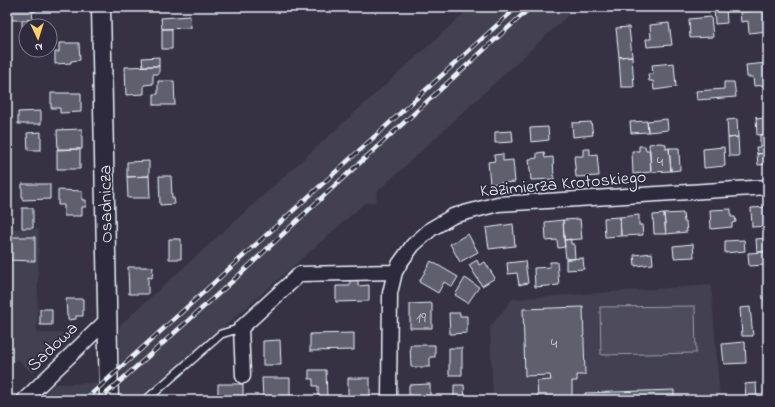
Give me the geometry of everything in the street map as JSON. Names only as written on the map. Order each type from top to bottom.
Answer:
[{"type":"street","name":"Osadnicza","points":[[102,7],[109,400]]},
{"type":"street","name":"Kazimierza Krotoskiego","points":[[390,400],[390,293],[395,272],[413,245],[431,229],[453,216],[498,204],[768,187]]},
{"type":"street","points":[[243,376],[241,328],[300,274],[395,272]]},
{"type":"street","name":"Sadowa","points":[[24,400],[107,320]]},
{"type":"lane","points":[[146,400],[221,334],[241,328]]},
{"type":"shaded area","points":[[471,7],[577,7],[377,192],[376,202],[365,203],[141,400],[121,400],[119,326]]},
{"type":"shaded area","points":[[7,229],[39,229],[37,333],[77,333],[32,373],[17,359],[7,368]]},
{"type":"shaded area","points":[[711,285],[720,400],[493,400],[490,327],[512,299]]},
{"type":"shaded area","points":[[695,306],[696,353],[601,355],[600,307]]},
{"type":"shaded area","points":[[97,383],[97,400],[37,400],[54,384]]},
{"type":"building","points":[[8,7],[37,7],[36,11],[32,12],[33,18],[7,20]]},
{"type":"building","points":[[61,7],[84,7],[84,8],[64,9]]},
{"type":"building","points":[[714,7],[726,7],[727,23],[715,24]]},
{"type":"building","points":[[767,10],[768,31],[749,33],[748,21],[741,22],[740,12]]},
{"type":"building","points":[[190,16],[191,28],[162,29],[161,18]]},
{"type":"building","points":[[711,17],[713,37],[690,38],[689,19]]},
{"type":"building","points":[[669,23],[672,45],[647,47],[646,39],[651,39],[650,25]]},
{"type":"building","points":[[629,27],[632,56],[619,57],[616,28]]},
{"type":"building","points":[[162,29],[172,29],[172,49],[162,49]]},
{"type":"building","points":[[59,43],[79,43],[80,60],[71,61],[71,63],[55,64],[55,58],[58,58]]},
{"type":"building","points":[[632,56],[634,87],[621,87],[619,57]]},
{"type":"building","points":[[159,57],[159,66],[143,66],[142,58]]},
{"type":"building","points":[[674,63],[676,87],[654,90],[653,81],[649,81],[648,74],[653,74],[652,65]]},
{"type":"building","points":[[768,63],[768,85],[754,86],[753,77],[747,77],[746,65]]},
{"type":"building","points":[[159,66],[159,74],[153,74],[153,84],[144,85],[144,94],[126,95],[125,67]]},
{"type":"building","points":[[158,81],[174,81],[175,105],[154,105],[154,94],[158,94]]},
{"type":"building","points":[[724,82],[734,82],[736,97],[697,100],[696,91],[724,89]]},
{"type":"building","points":[[51,93],[81,93],[81,112],[60,113],[60,108],[51,108]]},
{"type":"building","points":[[41,111],[41,124],[18,124],[18,112]]},
{"type":"building","points":[[768,115],[768,134],[757,135],[756,116],[757,119],[764,118],[764,116]]},
{"type":"building","points":[[667,119],[668,130],[648,132],[647,121]]},
{"type":"building","points":[[737,119],[738,137],[728,138],[727,120]]},
{"type":"building","points":[[647,121],[648,132],[631,133],[630,122]]},
{"type":"building","points":[[591,122],[593,135],[573,137],[572,123]]},
{"type":"building","points":[[548,127],[549,140],[531,142],[530,128]]},
{"type":"building","points":[[82,129],[82,149],[58,150],[57,130]]},
{"type":"building","points":[[512,131],[513,142],[495,143],[495,132]]},
{"type":"building","points":[[41,132],[41,150],[28,150],[27,133]]},
{"type":"building","points":[[768,134],[768,153],[757,154],[756,147],[760,147],[760,135]]},
{"type":"building","points":[[738,137],[739,156],[729,156],[728,138]]},
{"type":"building","points":[[649,144],[666,144],[666,149],[669,148],[671,171],[651,172]]},
{"type":"building","points":[[639,146],[645,146],[646,150],[650,150],[651,172],[633,174],[632,151],[639,151]]},
{"type":"building","points":[[724,147],[725,166],[704,168],[703,149]]},
{"type":"building","points":[[669,148],[679,148],[680,170],[671,171]]},
{"type":"building","points":[[57,149],[80,149],[80,169],[57,169]]},
{"type":"building","points":[[583,149],[590,149],[590,155],[597,154],[599,176],[576,177],[574,156],[583,156]]},
{"type":"building","points":[[544,152],[545,158],[553,157],[554,179],[531,180],[529,159],[537,158],[537,153]]},
{"type":"building","points":[[768,153],[768,164],[758,165],[757,154]]},
{"type":"building","points":[[503,154],[503,161],[513,160],[515,182],[490,184],[488,162],[495,161],[494,155]]},
{"type":"building","points":[[149,161],[149,176],[127,177],[127,162]]},
{"type":"building","points":[[149,176],[150,198],[128,198],[127,177]]},
{"type":"building","points":[[159,176],[171,176],[172,198],[174,198],[175,204],[160,205]]},
{"type":"building","points":[[22,184],[50,184],[50,199],[22,200]]},
{"type":"building","points":[[58,190],[82,191],[82,200],[86,200],[86,207],[82,207],[82,216],[64,216],[64,205],[58,205]]},
{"type":"building","points":[[768,207],[768,226],[752,227],[751,208]]},
{"type":"building","points":[[22,208],[33,208],[33,228],[22,228]]},
{"type":"building","points":[[731,209],[731,217],[735,217],[736,222],[732,223],[732,227],[711,229],[710,210]]},
{"type":"building","points":[[683,213],[687,232],[666,234],[664,214]]},
{"type":"building","points":[[664,214],[666,234],[654,234],[653,215]]},
{"type":"building","points":[[639,215],[639,225],[642,225],[643,235],[621,236],[620,217]]},
{"type":"building","points":[[620,217],[621,236],[605,237],[604,218]]},
{"type":"building","points":[[580,219],[582,239],[564,240],[563,220]]},
{"type":"building","points":[[563,220],[565,247],[558,248],[557,240],[546,241],[545,222]]},
{"type":"building","points":[[513,224],[515,246],[489,249],[486,228]]},
{"type":"building","points":[[468,234],[478,252],[460,262],[450,244]]},
{"type":"building","points":[[7,237],[35,237],[35,261],[7,260]]},
{"type":"building","points":[[768,238],[768,251],[757,252],[756,239]]},
{"type":"building","points":[[169,239],[181,239],[181,259],[169,259]]},
{"type":"building","points":[[571,239],[571,244],[574,244],[575,259],[566,259],[564,240]]},
{"type":"building","points":[[744,240],[745,251],[725,253],[725,241]]},
{"type":"building","points":[[693,244],[694,257],[674,258],[673,246]]},
{"type":"building","points":[[768,251],[768,274],[767,274],[765,252]]},
{"type":"building","points":[[765,252],[766,265],[749,266],[748,253]]},
{"type":"building","points":[[652,253],[653,264],[635,266],[634,255]]},
{"type":"building","points":[[583,258],[584,269],[566,270],[566,259]]},
{"type":"building","points":[[477,260],[479,265],[485,262],[495,278],[482,286],[469,265]]},
{"type":"building","points":[[431,261],[458,277],[452,287],[444,282],[438,293],[419,282]]},
{"type":"building","points":[[525,261],[528,283],[519,285],[517,273],[508,274],[507,263]]},
{"type":"building","points":[[550,262],[557,262],[559,285],[535,287],[534,268],[550,267]]},
{"type":"building","points":[[128,267],[153,267],[152,278],[148,277],[148,294],[129,294]]},
{"type":"building","points":[[465,278],[479,287],[468,303],[455,295]]},
{"type":"building","points":[[350,279],[358,279],[358,286],[369,285],[369,301],[336,302],[336,286],[350,286]]},
{"type":"building","points":[[768,297],[768,304],[765,304],[764,298]]},
{"type":"building","points":[[66,299],[83,299],[83,316],[76,316],[76,319],[68,320]]},
{"type":"building","points":[[432,303],[432,328],[410,328],[410,304]]},
{"type":"building","points":[[583,307],[585,375],[577,375],[577,381],[572,381],[572,400],[538,400],[537,381],[551,380],[550,375],[525,376],[523,309]]},
{"type":"building","points":[[750,307],[753,336],[742,336],[740,308]]},
{"type":"building","points":[[40,309],[52,309],[52,325],[40,325]]},
{"type":"building","points":[[449,313],[460,313],[460,316],[467,316],[467,333],[450,334]]},
{"type":"building","points":[[354,333],[354,350],[310,351],[310,334]]},
{"type":"building","points":[[280,340],[281,365],[263,365],[263,341]]},
{"type":"building","points":[[745,342],[746,363],[724,364],[722,344]]},
{"type":"building","points":[[410,345],[435,345],[435,357],[430,357],[430,367],[411,367]]},
{"type":"building","points":[[449,348],[462,348],[462,375],[449,375]]},
{"type":"building","points":[[309,370],[326,370],[327,397],[318,397],[318,386],[313,386],[313,379],[309,379]]},
{"type":"building","points":[[262,378],[290,378],[290,397],[278,397],[278,400],[263,400]]},
{"type":"building","points":[[348,378],[370,378],[370,400],[348,400]]},
{"type":"building","points":[[756,383],[757,400],[746,400],[745,384]]},
{"type":"building","points":[[218,384],[243,384],[243,397],[218,398]]},
{"type":"building","points":[[430,384],[430,400],[409,400],[409,385]]},
{"type":"building","points":[[454,385],[464,385],[465,400],[454,400]]},
{"type":"building","points":[[674,390],[674,400],[585,400],[585,393]]},
{"type":"railway","points":[[85,400],[517,7]]},
{"type":"railway","points":[[99,400],[236,278],[330,190],[531,7]]}]
